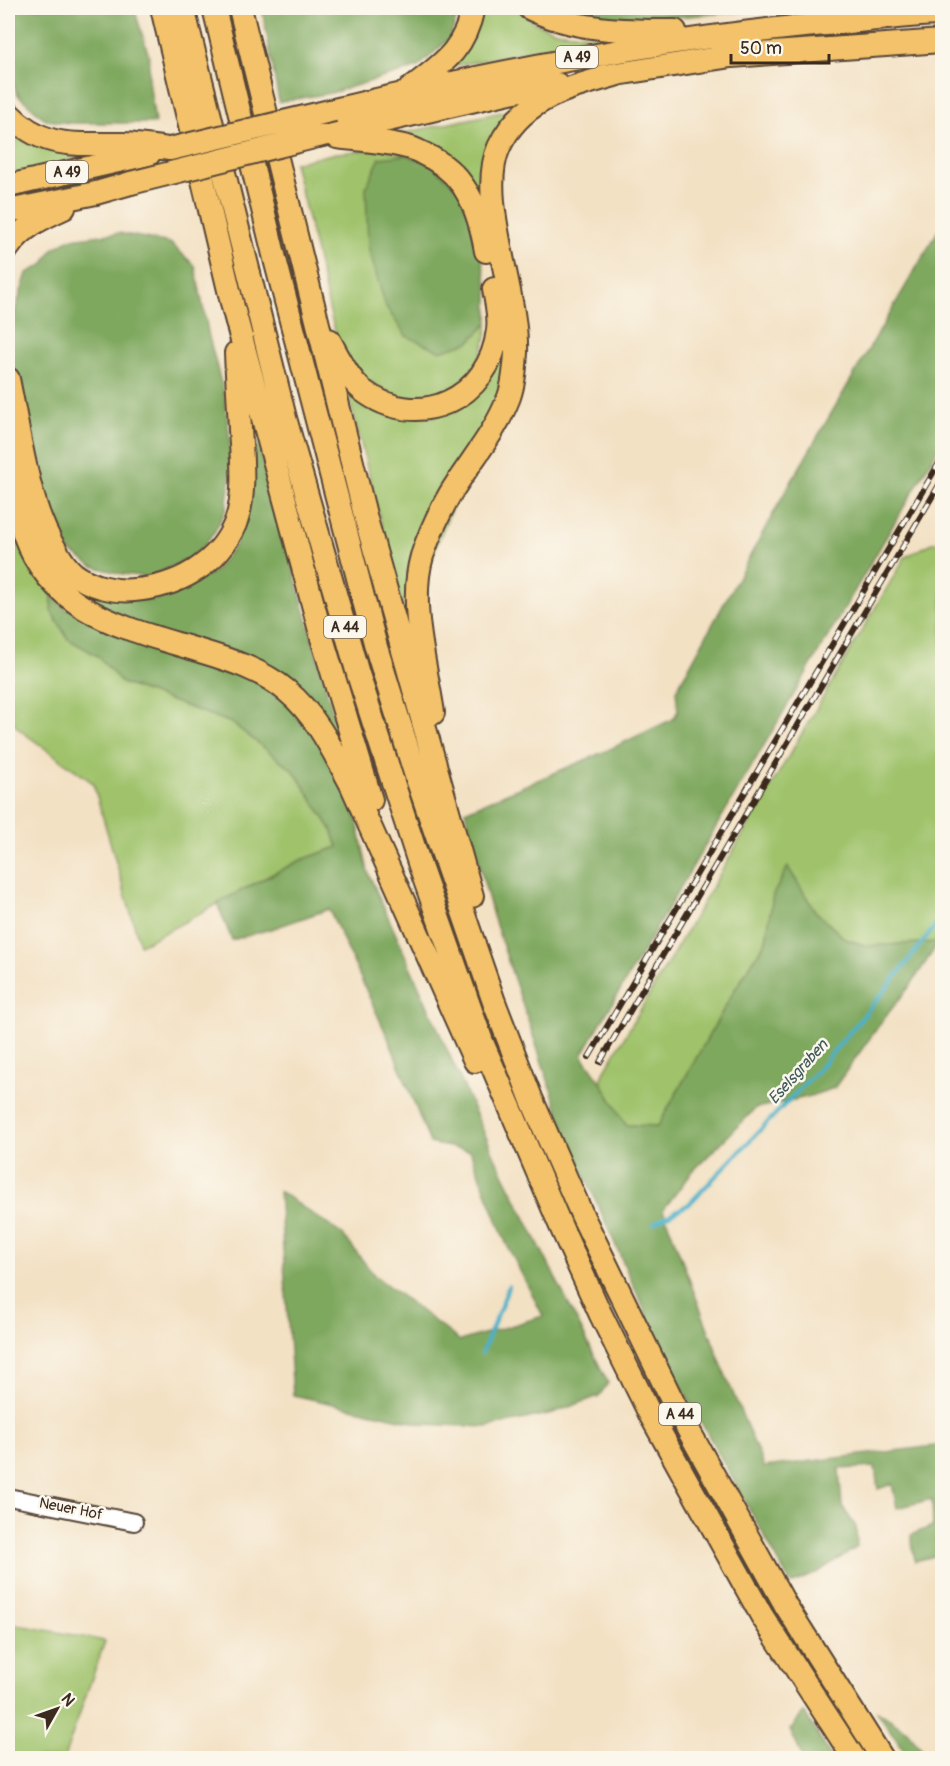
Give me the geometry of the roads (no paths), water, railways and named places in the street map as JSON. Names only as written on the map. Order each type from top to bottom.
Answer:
[{"type":"highway","points":[[162,8],[233,307],[322,638],[363,774],[405,901]]},
{"type":"highway","name":"A 44","points":[[183,8],[285,418],[358,674],[421,869],[482,1042],[562,1229],[651,1416],[762,1617],[854,1758]]},
{"type":"highway","name":"A 44","points":[[214,8],[276,263],[376,647],[415,773],[494,1002],[531,1098],[583,1217],[675,1404],[775,1586],[882,1758]]},
{"type":"highway","points":[[240,8],[366,519],[448,813],[487,944],[569,1169],[583,1217]]},
{"type":"highway","points":[[248,8],[254,62]]},
{"type":"highway","points":[[405,93],[446,61],[461,43],[469,26],[473,8]]},
{"type":"highway","points":[[529,8],[550,18],[605,29],[752,31]]},
{"type":"highway","name":"A 49","points":[[8,186],[126,152],[170,149],[332,128],[405,93],[554,61],[752,31],[942,14]]},
{"type":"highway","name":"A 49","points":[[8,211],[96,193],[332,128],[510,92],[731,56],[942,40]]},
{"type":"highway","points":[[448,813],[424,662],[418,610],[418,580],[422,558],[435,524],[450,494],[501,416],[514,374],[515,329],[492,187],[498,148],[507,132],[521,116],[541,99],[618,74]]},
{"type":"highway","points":[[8,113],[18,124],[53,141],[74,146],[126,152]]},
{"type":"highway","points":[[309,289],[342,364],[360,389],[392,406],[404,410],[425,410],[447,402],[465,392],[482,375],[492,354],[498,330],[498,308],[481,222],[472,199],[459,179],[439,162],[414,148],[332,128]]},
{"type":"highway","points":[[8,248],[14,239],[42,218],[96,193]]},
{"type":"highway","points":[[8,379],[32,494],[52,544],[73,573],[98,585],[120,591],[147,589],[173,583],[200,568],[218,551],[235,524],[243,482],[233,307]]},
{"type":"highway","points":[[8,463],[24,534],[38,564],[54,586],[76,604],[100,618],[234,662],[260,673],[286,690],[306,710],[329,743],[351,783],[502,1125],[562,1229]]},
{"type":"street","name":"Neuer Hof","points":[[8,1497],[134,1522]]},
{"type":"waterway","name":"Eselsgraben","points":[[654,1223],[689,1204],[817,1071],[886,989],[942,917]]},
{"type":"waterway","name":"Eselsgraben","points":[[482,1353],[509,1286]]},
{"type":"railway","points":[[589,1057],[942,458]]},
{"type":"railway","points":[[600,1062],[942,480]]}]
